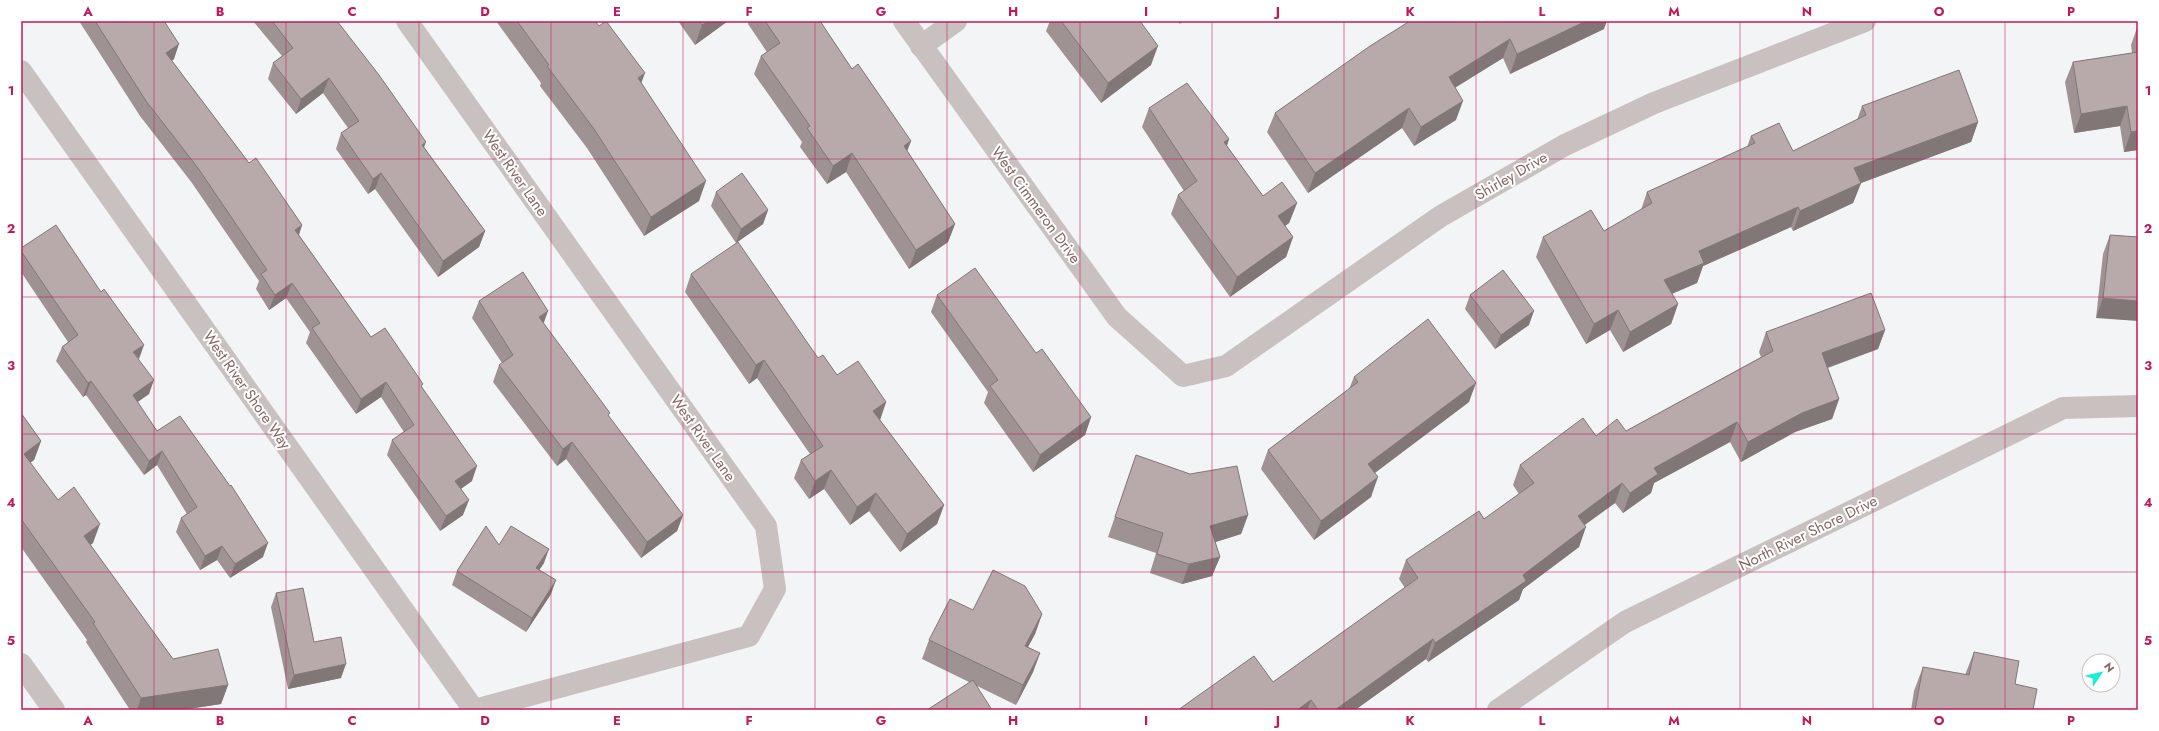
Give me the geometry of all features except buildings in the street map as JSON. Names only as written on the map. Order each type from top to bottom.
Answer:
[{"type":"street","name":"West River Lane","points":[[407,21],[766,526],[775,589],[749,636],[474,710]]},
{"type":"street","name":"West Cimmeron Drive","points":[[904,21],[1117,318],[1183,376]]},
{"type":"street","points":[[921,46],[956,21]]},
{"type":"street","name":"Shirley Drive","points":[[1183,376],[1226,366],[1441,216],[1565,145],[1654,103],[1865,21]]},
{"type":"street","name":"West River Shore Way","points":[[21,71],[474,710]]},
{"type":"street","name":"North River Shore Drive","points":[[1498,710],[1625,622],[2063,408],[2138,406]]},
{"type":"street","points":[[21,664],[54,710]]}]
